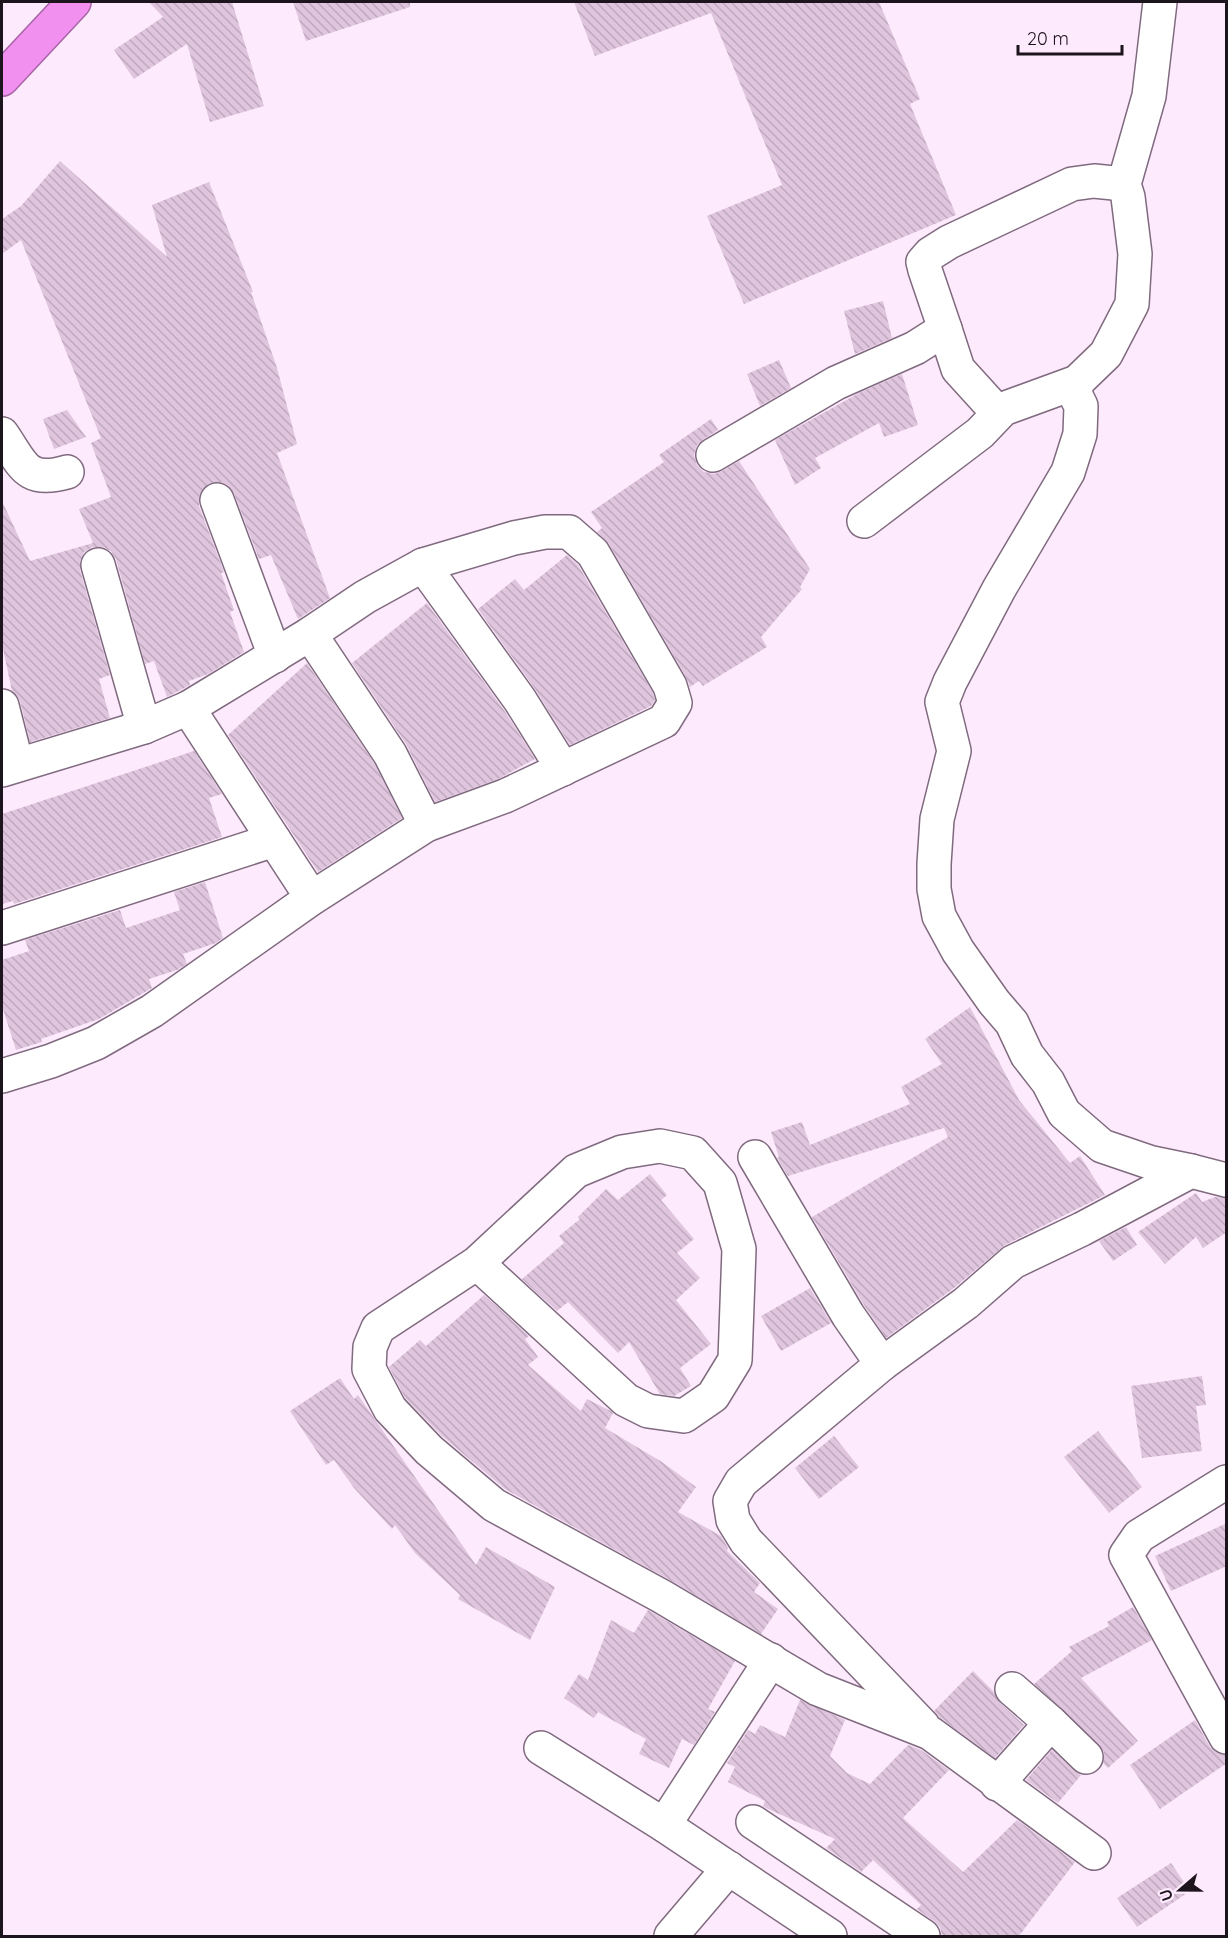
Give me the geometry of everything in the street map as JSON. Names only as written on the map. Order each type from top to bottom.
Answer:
[{"type":"highway","points":[[2,79],[57,9]]},
{"type":"street","points":[[864,521],[980,433],[1003,409],[1077,382],[1106,354],[1132,304],[1135,254],[1128,197],[1124,184],[1149,96],[1161,2]]},
{"type":"street","points":[[998,413],[958,369],[923,262],[930,254],[949,242],[1072,184],[1094,181],[1124,184]]},
{"type":"street","points":[[713,455],[836,383],[915,348],[945,330]]},
{"type":"street","points":[[1077,382],[1075,394],[1081,406],[1080,434],[1068,472],[999,589],[950,682],[942,702],[954,751],[937,819],[933,864],[934,889],[939,916],[958,951],[994,1002],[1012,1023],[1028,1055],[1048,1082],[1064,1113],[1102,1146],[1152,1163],[1227,1180]]},
{"type":"street","points":[[2,434],[27,470],[36,475],[50,477],[67,472]]},
{"type":"street","points":[[217,500],[275,656]]},
{"type":"street","points":[[2,706],[9,768],[144,727],[188,708],[275,656],[365,597],[423,565],[514,538],[545,532],[569,532],[593,553],[670,686],[675,703],[664,721],[505,796],[426,825],[312,898],[152,1011],[96,1043],[2,1076]]},
{"type":"street","points":[[98,565],[144,727]]},
{"type":"street","points":[[423,565],[520,700],[563,769]]},
{"type":"street","points":[[310,634],[390,753],[426,825]]},
{"type":"street","points":[[188,708],[312,898]]},
{"type":"street","points":[[2,928],[274,840]]},
{"type":"street","points":[[477,1263],[626,1400],[648,1411],[684,1416],[713,1396],[735,1360],[739,1249],[720,1183],[693,1153],[660,1146],[622,1152],[576,1171],[477,1263],[378,1328],[370,1347],[369,1370],[390,1409],[429,1450],[494,1505],[651,1590],[818,1689],[930,1733]]},
{"type":"street","points":[[755,1157],[848,1315],[882,1364]]},
{"type":"street","points":[[1094,1853],[930,1733],[746,1541],[733,1520],[730,1501],[741,1482],[882,1364],[966,1303],[1013,1262],[1082,1229],[1191,1171]]},
{"type":"street","points":[[1227,1482],[1139,1536],[1126,1555],[1227,1737]]},
{"type":"street","points":[[664,1825],[771,1660]]},
{"type":"street","points":[[1012,1689],[1086,1757]]},
{"type":"street","points":[[997,1784],[1051,1723]]},
{"type":"street","points":[[540,1748],[664,1825],[830,1936]]},
{"type":"street","points":[[753,1822],[923,1936]]},
{"type":"street","points":[[671,1936],[729,1868]]},
{"type":"building","points":[[149,2],[232,2],[264,106],[210,122],[187,44],[134,79],[114,50],[163,17]]},
{"type":"building","points":[[293,2],[410,2],[410,7],[306,41]]},
{"type":"building","points":[[574,2],[879,2],[920,99],[910,104],[956,215],[744,304],[707,216],[782,185],[711,13],[595,56]]},
{"type":"building","points":[[60,161],[167,257],[152,205],[209,182],[253,292],[251,292],[277,368],[297,444],[277,453],[330,598],[298,619],[271,555],[259,559],[234,493],[228,485],[221,482],[210,483],[203,488],[199,496],[199,506],[224,572],[221,573],[234,610],[230,612],[244,652],[208,674],[189,681],[190,685],[167,697],[154,661],[145,664],[116,559],[111,551],[103,547],[92,547],[84,552],[80,561],[80,570],[110,675],[99,679],[110,718],[30,742],[20,701],[12,691],[2,644],[2,501],[30,561],[93,543],[79,509],[111,497],[91,443],[101,438],[21,240],[2,254],[2,219],[21,206]]},
{"type":"building","points":[[883,301],[892,338],[855,354],[844,311]]},
{"type":"building","points":[[779,360],[791,388],[760,406],[747,374]]},
{"type":"building","points":[[902,374],[918,425],[884,437],[879,423],[815,458],[821,468],[795,485],[775,440],[859,393]]},
{"type":"building","points":[[67,410],[86,437],[54,449],[43,419]]},
{"type":"building","points":[[711,419],[718,430],[697,445],[694,455],[697,465],[704,472],[714,474],[739,461],[810,569],[800,587],[802,589],[761,637],[767,647],[703,686],[699,681],[690,687],[609,544],[597,532],[602,528],[591,512],[664,462],[659,455]]},
{"type":"building","points":[[567,555],[578,565],[655,700],[651,706],[570,745],[535,689],[478,609],[515,579],[524,590]]},
{"type":"building","points":[[427,603],[504,710],[535,759],[498,779],[435,802],[406,744],[352,663]]},
{"type":"building","points":[[307,663],[374,763],[402,818],[318,872],[228,735]]},
{"type":"building","points":[[194,751],[222,794],[209,798],[222,837],[14,904],[13,901],[2,904],[2,814]]},
{"type":"building","points":[[205,882],[223,938],[216,943],[183,954],[187,964],[177,970],[149,979],[152,988],[99,1019],[16,1050],[2,1006],[2,960],[29,951],[25,940],[120,910],[126,928],[180,910],[174,892]]},
{"type":"building","points":[[970,1007],[1019,1100],[1070,1163],[1080,1156],[1105,1195],[1005,1245],[954,1288],[886,1338],[812,1217],[948,1137],[944,1128],[788,1176],[777,1158],[779,1157],[771,1132],[802,1122],[810,1145],[910,1104],[901,1087],[942,1064],[925,1039]]},
{"type":"building","points":[[650,1174],[667,1195],[661,1200],[694,1239],[677,1253],[700,1278],[676,1300],[711,1344],[680,1368],[691,1386],[674,1396],[660,1394],[629,1342],[618,1353],[568,1302],[557,1311],[522,1279],[564,1243],[559,1236],[580,1219],[578,1217],[606,1189],[618,1200]]},
{"type":"building","points":[[1196,1193],[1202,1202],[1215,1197],[1227,1198],[1227,1232],[1203,1248],[1196,1237],[1165,1264],[1138,1232]]},
{"type":"building","points":[[1126,1227],[1137,1245],[1113,1261],[1099,1241]]},
{"type":"building","points":[[810,1288],[831,1323],[781,1351],[761,1316]]},
{"type":"building","points":[[484,1295],[529,1336],[525,1339],[538,1357],[528,1365],[581,1411],[587,1399],[611,1411],[613,1413],[605,1428],[662,1462],[696,1487],[678,1512],[721,1536],[728,1548],[727,1551],[760,1583],[754,1592],[778,1609],[761,1634],[670,1580],[505,1489],[442,1436],[405,1398],[389,1367],[420,1340],[426,1346]]},
{"type":"building","points":[[1202,1376],[1206,1405],[1196,1406],[1202,1451],[1142,1458],[1131,1386]]},
{"type":"building","points":[[340,1378],[354,1399],[358,1395],[476,1565],[486,1547],[555,1587],[530,1640],[458,1599],[460,1595],[415,1553],[395,1525],[392,1529],[354,1488],[334,1460],[326,1465],[290,1411]]},
{"type":"building","points":[[1098,1431],[1142,1487],[1109,1513],[1064,1457]]},
{"type":"building","points":[[834,1436],[859,1467],[819,1499],[795,1468]]},
{"type":"building","points":[[1227,1523],[1227,1566],[1171,1591],[1155,1556]]},
{"type":"building","points":[[1133,1607],[1152,1640],[1081,1678],[1138,1741],[1108,1768],[1103,1763],[1104,1752],[1099,1744],[1034,1684],[1072,1651],[1069,1647],[1109,1626],[1107,1622]]},
{"type":"building","points":[[648,1610],[735,1661],[708,1709],[715,1712],[694,1745],[682,1739],[669,1768],[639,1754],[646,1739],[598,1712],[594,1718],[564,1698],[579,1674],[588,1680],[611,1620],[634,1633]]},
{"type":"building","points":[[973,1671],[994,1692],[1000,1703],[1024,1725],[995,1758],[934,1711]]},
{"type":"building","points":[[800,1700],[845,1720],[830,1756],[847,1773],[870,1784],[908,1745],[921,1750],[949,1770],[903,1818],[963,1872],[1017,1820],[1075,1862],[1019,1936],[942,1936],[940,1927],[917,1909],[921,1905],[873,1860],[861,1872],[826,1848],[835,1839],[766,1808],[763,1806],[765,1801],[728,1782],[735,1767],[727,1763],[748,1730],[755,1734],[760,1725],[785,1737]]},
{"type":"building","points":[[1195,1720],[1210,1747],[1217,1753],[1227,1756],[1227,1763],[1160,1809],[1130,1765]]},
{"type":"building","points":[[1052,1750],[1081,1775],[1058,1803],[1026,1780]]},
{"type":"building","points":[[1171,1863],[1190,1891],[1137,1927],[1117,1898]]}]
